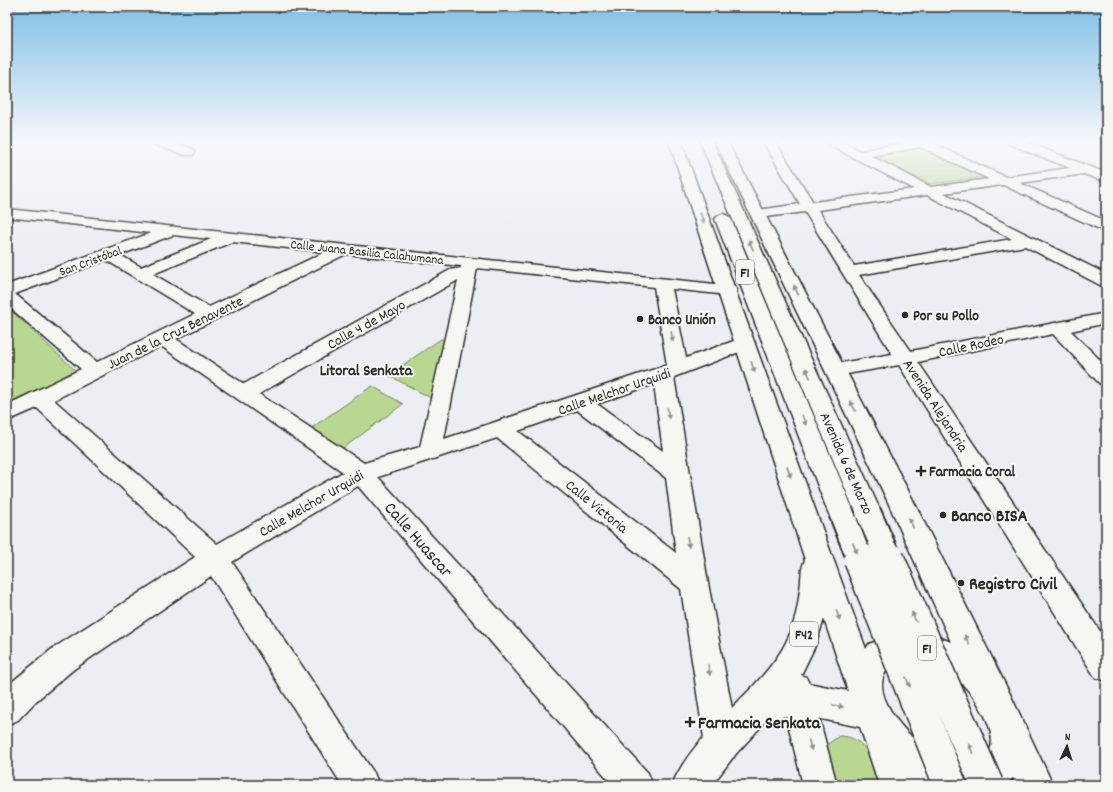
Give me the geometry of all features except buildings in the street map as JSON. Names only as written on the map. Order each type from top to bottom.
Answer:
[{"type":"main road","points":[[688,178],[728,290],[815,551],[897,785]]},
{"type":"main road","name":"Avenida 6 de Marzo","points":[[721,178],[854,512],[950,785]]},
{"type":"main road","name":"Avenida 6 de Marzo","points":[[740,178],[900,500],[989,688],[1019,769]]},
{"type":"main road","name":"Avenida 6 de Marzo","points":[[718,204],[854,512],[1019,769]]},
{"type":"main road","name":"F42","points":[[690,785],[722,744],[759,705],[789,667],[809,620],[815,594],[817,572],[815,551]]},
{"type":"main road","points":[[989,688],[976,674],[954,658],[923,646],[908,645],[894,647],[883,652],[874,660],[868,671],[866,684],[870,706],[880,729],[892,744],[907,757],[925,769],[946,777],[965,780],[982,778],[996,771],[1019,769]]},
{"type":"main road","points":[[759,705],[797,697],[870,706]]},
{"type":"street","name":"Avenida Alejandria","points":[[792,178],[849,272],[1106,666]]},
{"type":"street","points":[[905,178],[1106,281]]},
{"type":"street","points":[[999,178],[1106,227]]},
{"type":"street","points":[[758,214],[1021,178]]},
{"type":"street","name":"Calle Juana Basilia Calahumana","points":[[7,213],[232,236],[469,266],[728,290]]},
{"type":"street","name":"San Cristóbal","points":[[7,291],[174,230]]},
{"type":"street","points":[[139,274],[232,236]]},
{"type":"street","points":[[849,272],[1027,241]]},
{"type":"street","name":"Juan de la Cruz Benavente","points":[[7,414],[343,249]]},
{"type":"street","points":[[107,254],[209,315]]},
{"type":"street","points":[[430,452],[469,266]]},
{"type":"street","name":"Calle 4 de Mayo","points":[[244,393],[469,266]]},
{"type":"street","points":[[662,284],[677,473],[694,583],[722,744]]},
{"type":"street","points":[[7,296],[95,371]]},
{"type":"street","name":"Calle Rodeo","points":[[835,370],[906,358],[1106,318]]},
{"type":"street","points":[[1057,327],[1106,378]]},
{"type":"street","name":"Calle Huascar","points":[[162,338],[361,473],[636,785]]},
{"type":"street","name":"Calle Melchor Urquidi","points":[[7,708],[25,690],[63,659],[215,559],[361,473],[501,429],[670,372],[745,343]]},
{"type":"street","points":[[39,398],[215,559],[362,785]]},
{"type":"street","points":[[580,402],[677,473]]},
{"type":"street","name":"Calle Victoria","points":[[501,429],[694,583]]},
{"type":"street","points":[[789,667],[820,785]]},
{"type":"green space","points":[[918,178],[977,178],[930,184]]},
{"type":"green space","points":[[7,307],[76,371],[7,403]]},
{"type":"green space","points":[[441,339],[452,343],[441,396],[431,398],[388,375]]},
{"type":"green space","points":[[372,386],[403,404],[342,449],[310,429]]},
{"type":"green space","points":[[839,736],[849,737],[868,752],[881,785],[834,785],[826,750],[828,744]]},
{"type":"place","name":"Por su Pollo","points":[[905,315]]},
{"type":"place","name":"Banco Unión","points":[[640,319]]},
{"type":"place","name":"Farmacia Coral","points":[[921,471]]},
{"type":"place","name":"Banco BISA","points":[[943,515]]},
{"type":"place","name":"Registro Civil","points":[[961,583]]},
{"type":"place","name":"Farmacia Senkata","points":[[690,722]]},
{"type":"district","name":"Litoral Senkata","points":[[366,369]]}]
